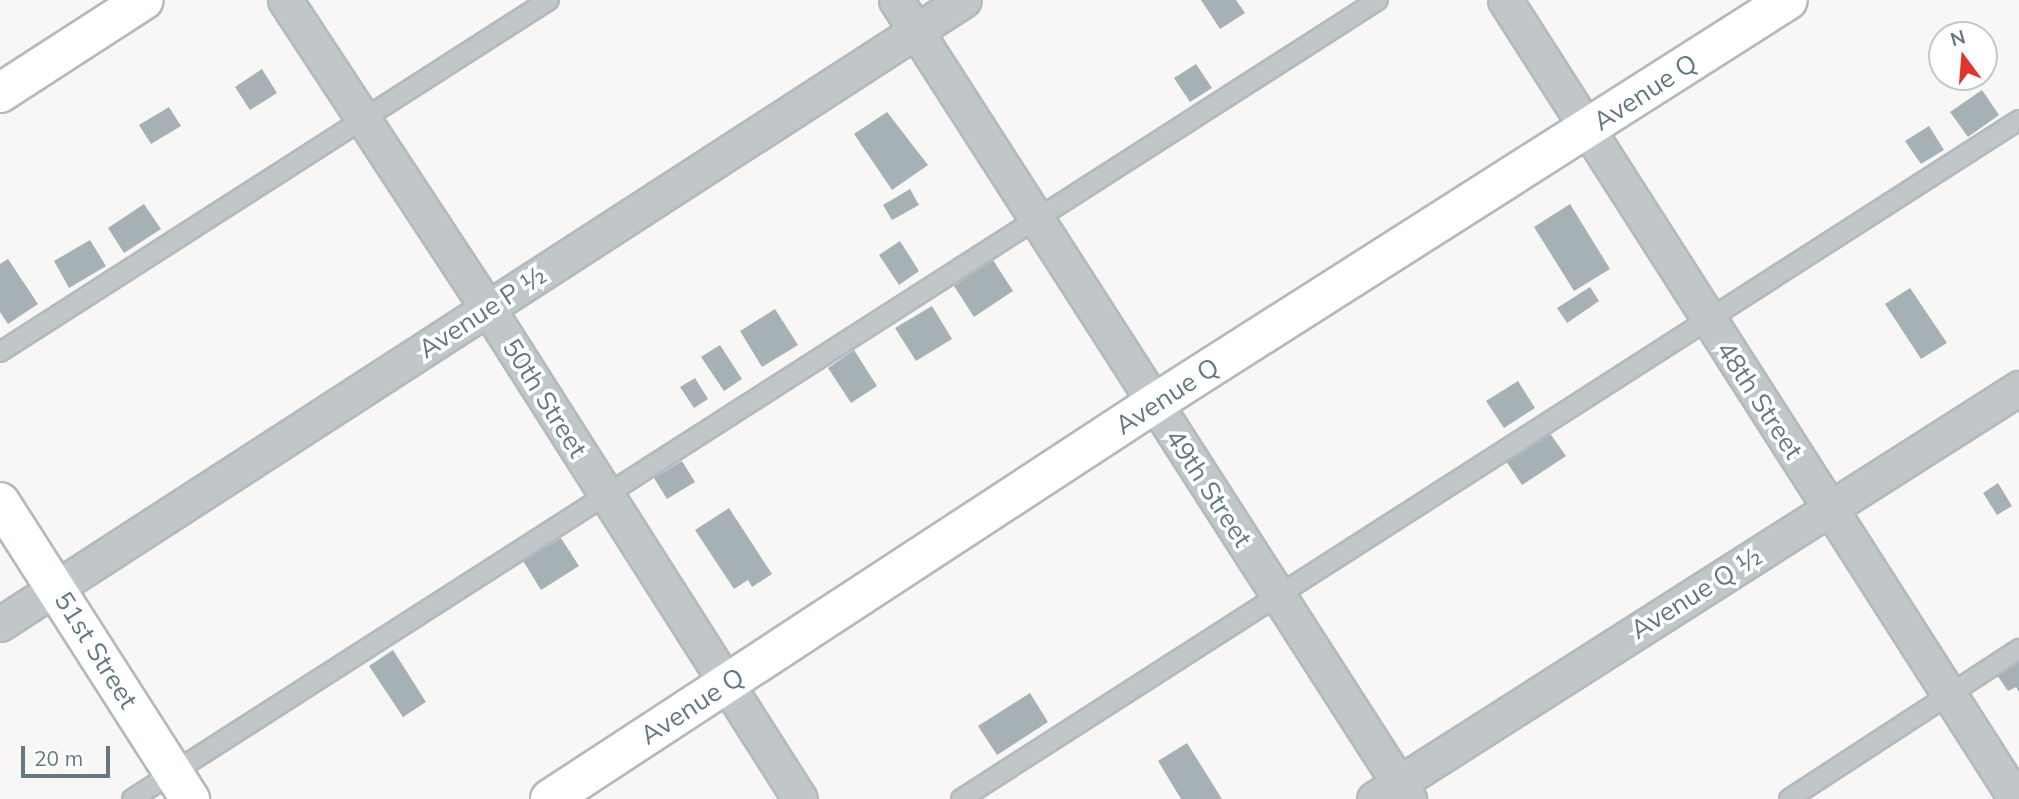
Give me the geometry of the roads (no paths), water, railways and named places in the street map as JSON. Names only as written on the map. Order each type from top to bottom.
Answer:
[{"type":"street","points":[[0,93],[144,0]]},
{"type":"street","name":"50th Street","points":[[285,0],[487,307],[800,799]]},
{"type":"street","name":"49th Street","points":[[896,0],[1277,594],[1394,794]]},
{"type":"street","name":"Avenue P ½","points":[[0,624],[487,307],[917,33],[964,0]]},
{"type":"street","name":"48th Street","points":[[1505,0],[2016,799]]},
{"type":"street","name":"Avenue Q","points":[[550,799],[1155,403],[1788,0]]},
{"type":"street","name":"Avenue Q ½","points":[[1394,794],[2019,388]]},
{"type":"street","name":"51st Street","points":[[0,502],[182,786]]},
{"type":"lane","points":[[0,352],[549,0]]},
{"type":"lane","points":[[132,799],[182,786],[606,495],[1378,0]]},
{"type":"lane","points":[[961,799],[1277,594],[1433,500],[1708,318],[2019,120]]},
{"type":"lane","points":[[1789,799],[2019,649]]}]
